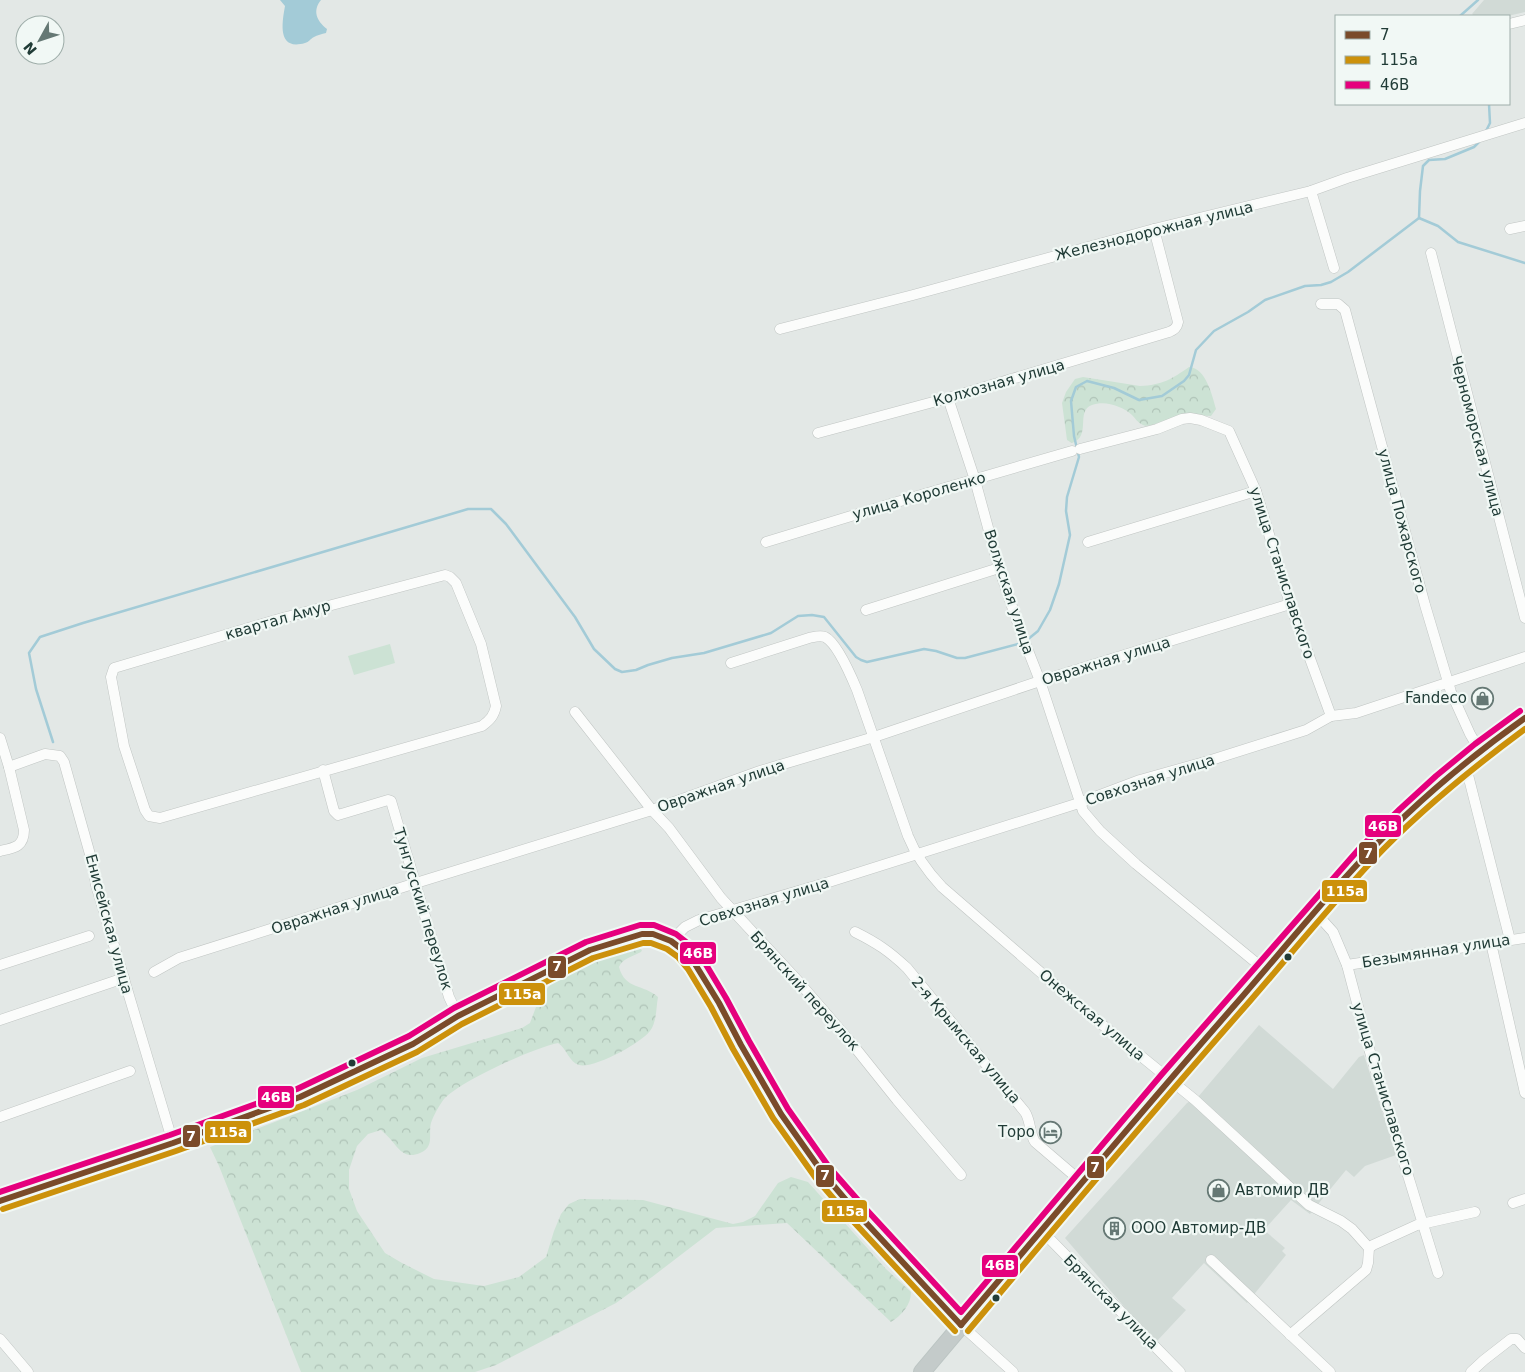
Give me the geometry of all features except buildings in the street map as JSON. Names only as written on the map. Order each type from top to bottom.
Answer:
[{"type":"highway","points":[[922,1372],[1169,1080],[1314,912],[1384,836],[1465,763],[1525,718]]},
{"type":"main road","points":[[0,1201],[173,1143],[308,1093],[413,1044],[458,1016],[590,950],[642,934],[653,934],[671,941],[684,951],[695,964],[781,1114],[822,1172],[857,1213],[961,1325]]},
{"type":"street","points":[[1510,24],[1525,20]]},
{"type":"street","name":"Железнодорожная улица","points":[[780,329],[913,295],[1154,229],[1312,191],[1347,178],[1525,123]]},
{"type":"street","points":[[1312,191],[1334,268]]},
{"type":"street","points":[[1510,229],[1525,226]]},
{"type":"street","name":"Колхозная улица","points":[[818,433],[948,398],[1169,332],[1177,326],[1178,322],[1154,229]]},
{"type":"street","name":"Черноморская улица","points":[[1431,253],[1525,618]]},
{"type":"street","name":"улица Пожарского","points":[[1321,304],[1338,304],[1345,310],[1448,683],[1458,709],[1480,751]]},
{"type":"street","name":"Волжская улица","points":[[948,398],[975,480],[999,568],[1020,630],[1040,680],[1083,811],[1089,820],[1136,864],[1265,970]]},
{"type":"street","name":"улица Короленко","points":[[766,542],[1190,418],[1201,420],[1229,431]]},
{"type":"street","name":"улица Станиславского","points":[[1229,431],[1256,491],[1290,604],[1331,716]]},
{"type":"street","points":[[1088,542],[1256,491]]},
{"type":"street","points":[[866,610],[999,568]]},
{"type":"street","name":"квартал Амур","points":[[441,576],[450,577],[456,583],[481,644],[496,706],[494,714],[482,726],[323,770],[160,818],[149,816],[145,810],[124,746],[111,677],[112,672],[114,668],[120,666],[279,620],[441,576]]},
{"type":"street","name":"Овражная улица","points":[[154,972],[179,958],[652,810],[760,771],[874,737],[1040,680],[1290,604]]},
{"type":"street","name":"Онежская улица","points":[[731,663],[809,638],[820,636],[832,643],[850,673],[908,836],[916,854],[930,874],[942,887],[1028,962],[1204,1109],[1309,1205],[1341,1221],[1352,1229],[1369,1248]]},
{"type":"street","name":"Совхозная улица","points":[[671,941],[685,927],[699,920],[829,882],[1079,803],[1140,780],[1306,730],[1331,716],[1356,713],[1525,657]]},
{"type":"street","name":"Брянский переулок","points":[[575,712],[652,810],[669,828],[732,911],[817,1003],[961,1175]]},
{"type":"street","points":[[0,738],[23,822],[24,837],[22,843],[0,851]]},
{"type":"street","name":"Енисейская улица","points":[[9,767],[45,754],[60,756],[64,762],[93,865],[96,885],[173,1143]]},
{"type":"street","points":[[1465,763],[1510,940]]},
{"type":"street","name":"Тунгусский переулок","points":[[323,770],[334,812],[338,815],[388,800],[391,801],[449,997],[458,1016]]},
{"type":"street","name":"улица Станиславского","points":[[1314,912],[1333,932],[1347,965],[1370,1052],[1438,1272]]},
{"type":"street","name":"2-я Крымская улица","points":[[854,932],[878,943],[907,968],[1025,1112],[1029,1118],[1035,1142],[1083,1183]]},
{"type":"street","points":[[0,965],[89,936]]},
{"type":"street","name":"Безымянная улица","points":[[1347,965],[1525,938]]},
{"type":"street","points":[[1491,943],[1525,1093]]},
{"type":"street","points":[[0,1020],[124,978]]},
{"type":"street","points":[[0,1117],[130,1071]]},
{"type":"street","points":[[1513,1203],[1525,1199]]},
{"type":"street","points":[[1290,1335],[1366,1270],[1369,1248],[1411,1227],[1475,1212]]},
{"type":"street","name":"Брянская улица","points":[[1042,1232],[1180,1372]]},
{"type":"street","points":[[1211,1260],[1330,1372]]},
{"type":"street","points":[[961,1325],[1013,1372]]},
{"type":"street","points":[[0,1339],[28,1372]]},
{"type":"street","points":[[1471,1372],[1511,1339],[1517,1340],[1525,1348]]},
{"type":"shaded area","points":[[1484,0],[1525,0],[1525,12],[1510,16],[1472,14]]},
{"type":"shaded area","name":"Автомир ДВ","points":[[1259,1025],[1333,1089],[1359,1057],[1364,1055],[1396,1155],[1365,1166],[1354,1177],[1346,1170],[1310,1214],[1291,1200],[1264,1230],[1285,1248],[1282,1251],[1286,1255],[1247,1303],[1204,1263],[1172,1298],[1186,1310],[1157,1341],[1140,1325],[1065,1238],[1187,1103],[1198,1097]]},
{"type":"green space","points":[[1189,367],[1200,372],[1207,383],[1216,409],[1211,416],[1171,419],[1147,426],[1140,423],[1128,412],[1102,403],[1087,408],[1083,418],[1083,429],[1078,440],[1072,443],[1067,440],[1062,403],[1066,392],[1075,379],[1083,377],[1140,386],[1166,381]]},
{"type":"green space","points":[[390,644],[395,663],[354,675],[348,656]]},
{"type":"green space","points":[[639,948],[642,950],[641,952],[628,958],[619,967],[626,980],[658,997],[652,1027],[637,1042],[606,1059],[586,1065],[576,1063],[558,1043],[532,1051],[498,1066],[465,1083],[444,1099],[431,1123],[428,1147],[415,1155],[404,1153],[381,1130],[368,1134],[357,1146],[349,1170],[349,1189],[357,1211],[385,1253],[434,1279],[484,1286],[519,1277],[546,1257],[561,1214],[569,1204],[580,1199],[643,1200],[733,1224],[743,1222],[755,1216],[778,1183],[791,1177],[808,1182],[886,1269],[911,1292],[911,1297],[905,1309],[891,1322],[787,1223],[716,1228],[616,1303],[496,1365],[475,1372],[301,1372],[210,1147],[357,1090],[422,1058],[522,1028],[530,1023],[539,999],[551,984],[598,959]]},
{"type":"water","points":[[280,0],[321,0],[316,12],[318,19],[327,29],[326,33],[315,36],[305,43],[290,43],[283,34],[285,6]]},
{"type":"waterway","points":[[1461,15],[1478,0]]},
{"type":"waterway","points":[[1486,131],[1490,123],[1489,105]]},
{"type":"waterway","points":[[1027,640],[1038,631],[1050,610],[1059,584],[1070,535],[1066,511],[1067,497],[1079,457],[1074,436],[1071,401],[1076,387],[1087,381],[1114,388],[1139,400],[1162,396],[1184,381],[1189,375],[1196,350],[1214,331],[1265,300],[1305,286],[1331,282],[1348,272],[1419,218],[1423,166],[1429,160],[1445,159],[1474,147],[1479,142]]},
{"type":"waterway","points":[[1419,218],[1438,226],[1458,242],[1525,263]]},
{"type":"waterway","points":[[53,742],[36,689],[29,653],[40,637],[468,509],[491,509],[506,524],[575,617],[594,649],[615,669],[622,672],[636,670],[672,658],[704,653],[771,633],[798,616],[812,615],[824,617],[856,657],[867,662],[924,649],[957,658],[965,658],[1022,643]]},
{"type":"transit line","name":"46В","points":[[0,1192],[170,1135],[297,1089],[409,1036],[454,1008],[586,942],[640,925],[654,925],[676,934],[702,958],[788,1109],[829,1167],[961,1312],[1162,1074],[1359,849],[1436,776],[1520,711]]},
{"type":"transit line","name":"7","points":[[961,1325],[1170,1079],[1362,859],[1434,790],[1525,718]]},
{"type":"transit line","name":"115а","points":[[968,1331],[1143,1124],[1372,861],[1408,825],[1446,792],[1525,729]]},
{"type":"transit line","name":"7","points":[[0,1201],[173,1143],[300,1097],[413,1044],[458,1016],[590,950],[642,934],[653,934],[671,941],[684,951],[695,964],[781,1114],[822,1172],[857,1213],[961,1325]]},
{"type":"transit line","name":"115а","points":[[3,1209],[176,1151],[304,1105],[417,1052],[462,1024],[593,958],[643,943],[651,943],[667,949],[678,957],[688,969],[773,1118],[815,1177],[851,1219],[955,1331]]},
{"type":"place","name":"Fandeco","points":[[1483,698]]},
{"type":"place","name":"Торо","points":[[1051,1132]]},
{"type":"place","name":"Автомир ДВ","points":[[1219,1190]]},
{"type":"place","name":"ООО Автомир-ДВ","points":[[1115,1228]]}]
